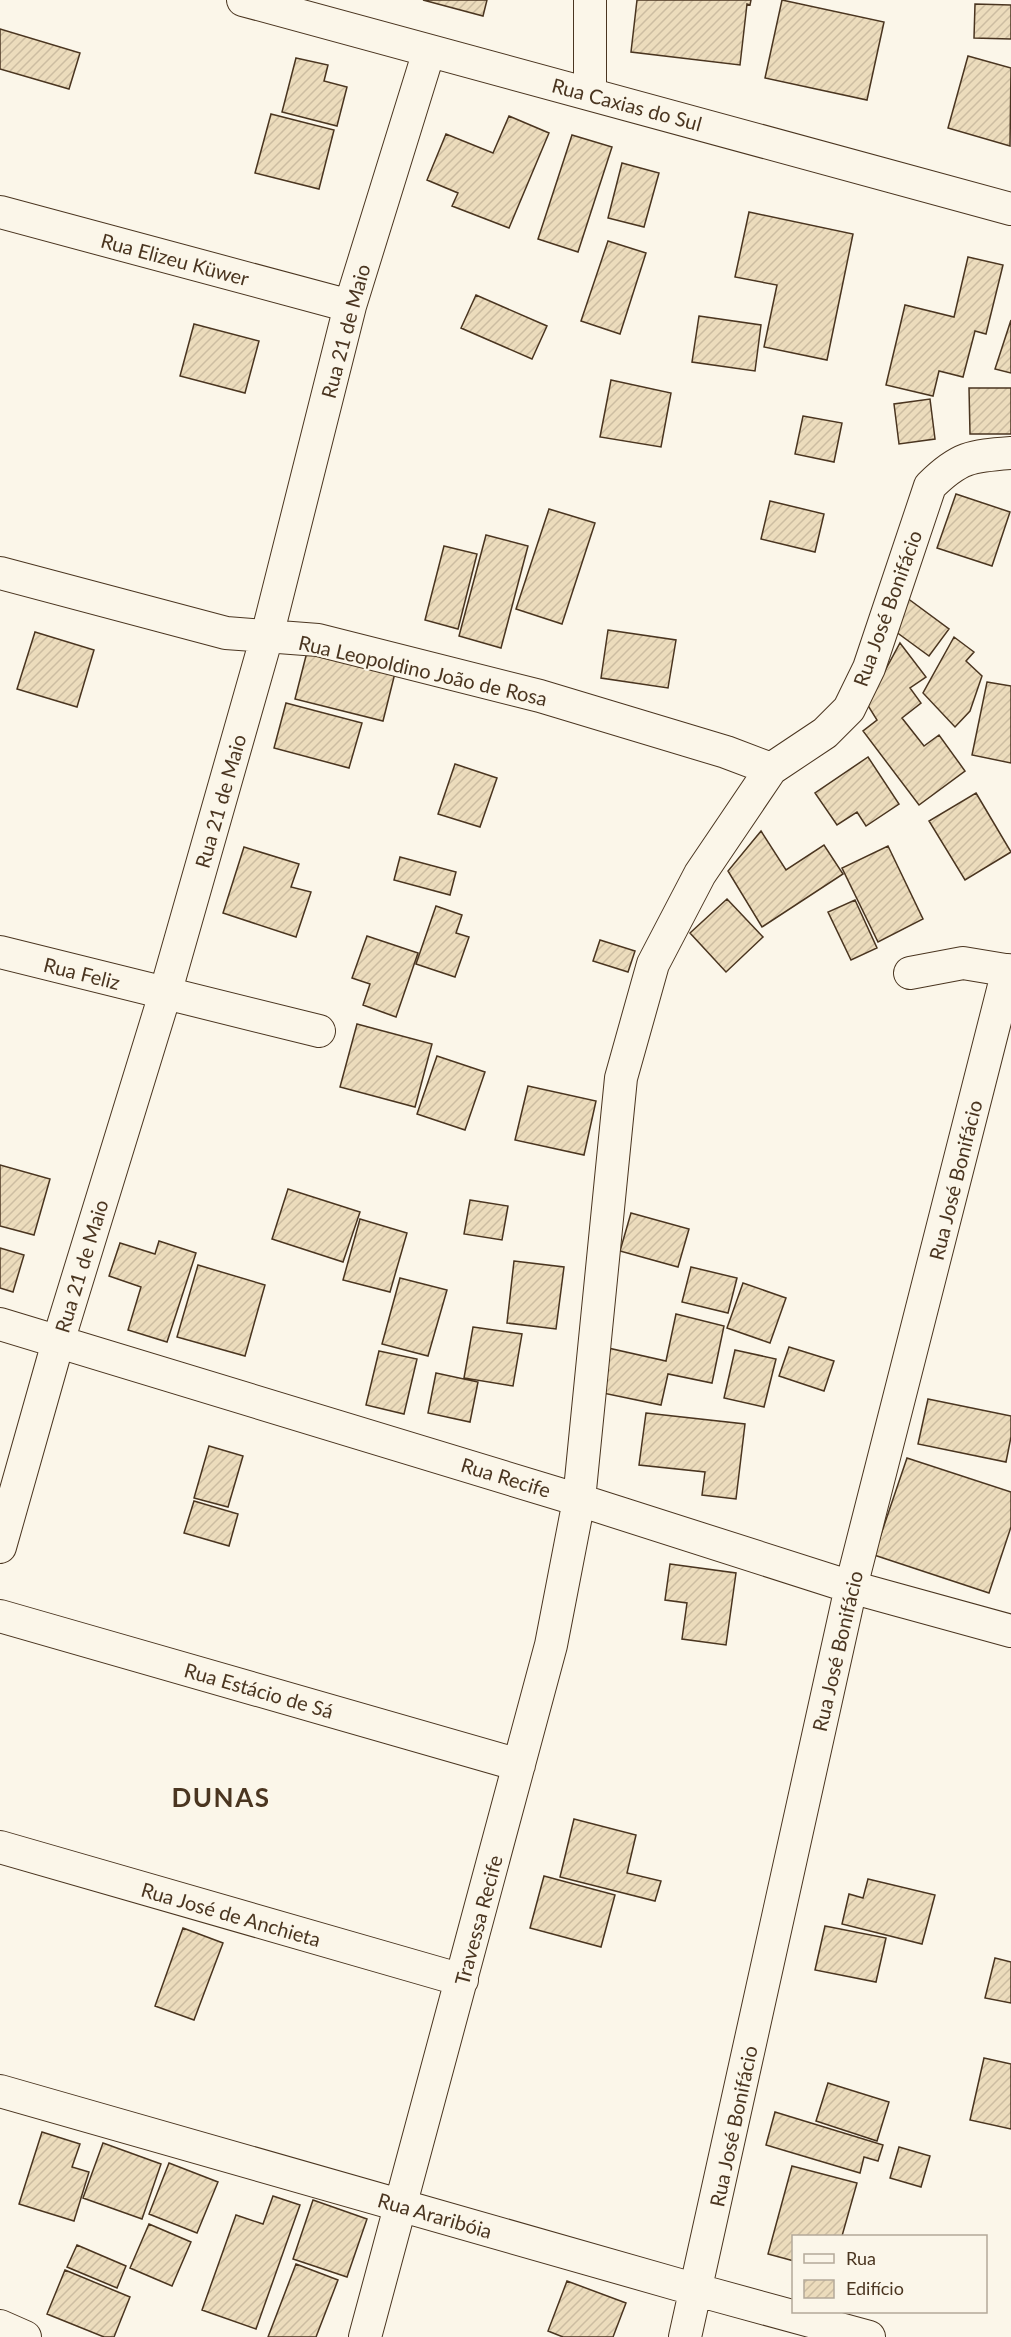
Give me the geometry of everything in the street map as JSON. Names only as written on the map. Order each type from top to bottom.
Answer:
[{"type":"street","name":"Rua Caxias do Sul","points":[[243,0],[1011,209]]},
{"type":"street","points":[[590,0],[590,94]]},
{"type":"street","name":"Rua 21 de Maio","points":[[0,1547],[58,1342],[165,994],[267,636],[350,306],[429,51]]},
{"type":"street","name":"Rua Elizeu Küwer","points":[[0,212],[350,306]]},
{"type":"street","name":"Rua José Bonifácio","points":[[579,1500],[621,1078],[653,964],[700,874],[771,769],[825,733],[849,710],[869,668],[930,486],[949,467],[978,455],[1011,453]]},
{"type":"street","name":"Rua Leopoldino João de Rosa","points":[[0,573],[226,633],[318,640],[540,696],[726,752],[771,769]]},
{"type":"street","name":"Rua Feliz","points":[[0,952],[319,1031]]},
{"type":"street","points":[[910,973],[963,963],[1010,971]]},
{"type":"street","name":"Rua José Bonifácio","points":[[685,2337],[851,1587],[1010,971]]},
{"type":"street","name":"Rua Recife","points":[[0,1324],[579,1500],[851,1587],[1011,1631]]},
{"type":"street","name":"Travessa Recife","points":[[365,2337],[551,1645],[579,1500]]},
{"type":"street","name":"Rua Estácio de Sá","points":[[0,1616],[519,1765]]},
{"type":"street","name":"Rua José de Anchieta","points":[[0,1847],[462,1980]]},
{"type":"street","name":"Rua Araribóia","points":[[0,2091],[869,2337]]},
{"type":"street","points":[[0,2326],[25,2337]]},
{"type":"building","points":[[423,0],[487,0],[483,16]]},
{"type":"building","points":[[637,0],[751,0],[750,5],[747,4],[740,65],[631,52]]},
{"type":"building","points":[[782,0],[884,22],[867,100],[765,78]]},
{"type":"building","points":[[975,4],[1011,5],[1011,39],[974,38]]},
{"type":"building","points":[[0,29],[80,53],[69,89],[0,69]]},
{"type":"building","points":[[968,56],[1011,68],[1010,146],[948,128]]},
{"type":"building","points":[[296,58],[328,65],[324,81],[347,87],[337,126],[282,112]]},
{"type":"building","points":[[271,114],[334,130],[319,189],[255,173]]},
{"type":"building","points":[[509,116],[549,133],[509,228],[452,206],[458,193],[427,180],[446,134],[493,153]]},
{"type":"building","points":[[572,135],[612,147],[578,252],[538,239]]},
{"type":"building","points":[[622,163],[659,173],[644,227],[608,218]]},
{"type":"building","points":[[749,212],[853,234],[827,360],[764,347],[777,285],[735,277]]},
{"type":"building","points":[[608,241],[646,253],[620,334],[581,321]]},
{"type":"building","points":[[968,257],[1003,265],[986,334],[975,331],[963,377],[939,371],[933,396],[886,385],[905,305],[954,317]]},
{"type":"building","points":[[476,295],[547,326],[532,359],[461,328]]},
{"type":"building","points":[[699,316],[761,325],[755,371],[692,362]]},
{"type":"building","points":[[1011,320],[1011,373],[995,369]]},
{"type":"building","points":[[194,324],[259,341],[245,393],[180,376]]},
{"type":"building","points":[[611,380],[671,393],[661,447],[600,437]]},
{"type":"building","points":[[969,388],[1011,388],[1011,434],[970,434]]},
{"type":"building","points":[[930,399],[935,439],[899,444],[894,404]]},
{"type":"building","points":[[803,416],[842,423],[834,462],[795,454]]},
{"type":"building","points":[[956,494],[1010,512],[992,566],[937,548]]},
{"type":"building","points":[[770,501],[824,514],[815,552],[761,539]]},
{"type":"building","points":[[549,509],[595,523],[562,624],[516,609]]},
{"type":"building","points":[[486,535],[528,546],[501,648],[459,636]]},
{"type":"building","points":[[444,546],[477,554],[458,629],[425,620]]},
{"type":"building","points":[[899,592],[949,629],[929,656],[888,626]]},
{"type":"building","points":[[608,630],[676,640],[668,688],[601,678]]},
{"type":"building","points":[[35,632],[94,650],[77,707],[17,689]]},
{"type":"building","points":[[954,637],[974,652],[966,661],[982,676],[970,711],[955,727],[923,693]]},
{"type":"building","points":[[900,643],[926,677],[910,688],[921,703],[902,718],[924,746],[939,735],[965,771],[919,805],[863,731],[877,720],[867,704]]},
{"type":"building","points":[[307,652],[395,673],[383,721],[295,699]]},
{"type":"building","points":[[987,682],[1011,686],[1011,763],[972,755]]},
{"type":"building","points":[[286,703],[362,723],[349,768],[274,748]]},
{"type":"building","points":[[868,757],[899,804],[866,826],[857,812],[837,825],[815,793]]},
{"type":"building","points":[[455,764],[497,778],[480,827],[438,814]]},
{"type":"building","points":[[976,793],[1011,852],[965,880],[929,821]]},
{"type":"building","points":[[761,831],[786,870],[824,845],[843,874],[762,927],[728,871]]},
{"type":"building","points":[[888,846],[923,919],[878,942],[842,868]]},
{"type":"building","points":[[244,847],[299,864],[291,887],[311,892],[296,937],[223,913]]},
{"type":"building","points":[[400,857],[456,872],[450,895],[394,880]]},
{"type":"building","points":[[727,899],[763,937],[726,972],[690,933]]},
{"type":"building","points":[[855,900],[877,948],[851,960],[828,912]]},
{"type":"building","points":[[436,906],[462,915],[456,933],[469,937],[455,977],[416,964]]},
{"type":"building","points":[[367,936],[418,953],[396,1017],[363,1005],[370,984],[352,978]]},
{"type":"building","points":[[600,940],[635,951],[628,972],[593,961]]},
{"type":"building","points":[[357,1024],[432,1044],[415,1107],[340,1087]]},
{"type":"building","points":[[437,1056],[485,1072],[465,1130],[417,1114]]},
{"type":"building","points":[[528,1086],[596,1101],[584,1155],[515,1140]]},
{"type":"building","points":[[0,1165],[50,1179],[34,1235],[0,1226]]},
{"type":"building","points":[[288,1189],[360,1212],[343,1262],[272,1239]]},
{"type":"building","points":[[470,1200],[508,1206],[502,1240],[464,1234]]},
{"type":"building","points":[[631,1213],[689,1229],[678,1267],[620,1251]]},
{"type":"building","points":[[360,1219],[407,1233],[390,1292],[343,1280]]},
{"type":"building","points":[[159,1241],[196,1253],[167,1342],[128,1330],[141,1287],[109,1276],[120,1243],[155,1254]]},
{"type":"building","points":[[0,1248],[24,1255],[13,1292],[0,1288]]},
{"type":"building","points":[[514,1261],[564,1267],[556,1329],[507,1323]]},
{"type":"building","points":[[198,1265],[265,1285],[245,1356],[177,1337]]},
{"type":"building","points":[[691,1267],[737,1278],[728,1313],[682,1302]]},
{"type":"building","points":[[400,1278],[447,1290],[428,1356],[382,1344]]},
{"type":"building","points":[[743,1283],[786,1298],[770,1343],[727,1328]]},
{"type":"building","points":[[676,1314],[724,1326],[712,1383],[668,1374],[661,1405],[598,1392],[608,1348],[666,1361]]},
{"type":"building","points":[[473,1327],[522,1334],[513,1386],[464,1378]]},
{"type":"building","points":[[789,1347],[834,1361],[824,1391],[779,1376]]},
{"type":"building","points":[[735,1350],[776,1359],[764,1407],[724,1398]]},
{"type":"building","points":[[379,1351],[417,1359],[404,1414],[366,1405]]},
{"type":"building","points":[[436,1373],[478,1382],[470,1422],[428,1413]]},
{"type":"building","points":[[928,1399],[1011,1416],[1011,1437],[1006,1462],[918,1444]]},
{"type":"building","points":[[646,1413],[745,1424],[736,1499],[702,1495],[705,1472],[639,1465]]},
{"type":"building","points":[[209,1446],[243,1456],[228,1507],[194,1498]]},
{"type":"building","points":[[907,1458],[1011,1492],[1011,1527],[989,1593],[874,1555]]},
{"type":"building","points":[[194,1501],[238,1514],[229,1546],[184,1533]]},
{"type":"building","points":[[670,1564],[736,1573],[726,1645],[682,1639],[687,1603],[665,1600]]},
{"type":"building","points":[[574,1819],[636,1835],[627,1873],[661,1881],[655,1901],[560,1877]]},
{"type":"building","points":[[544,1876],[615,1895],[601,1947],[530,1928]]},
{"type":"building","points":[[868,1879],[935,1895],[922,1944],[842,1924],[849,1894],[863,1898]]},
{"type":"building","points":[[825,1926],[886,1938],[876,1982],[815,1970]]},
{"type":"building","points":[[183,1928],[223,1943],[194,2020],[155,2006]]},
{"type":"building","points":[[995,1958],[1011,1962],[1011,2003],[985,1998]]},
{"type":"building","points":[[984,2058],[1011,2064],[1011,2129],[970,2120]]},
{"type":"building","points":[[828,2083],[889,2102],[877,2141],[816,2121]]},
{"type":"building","points":[[775,2112],[883,2145],[878,2161],[864,2157],[860,2173],[766,2145]]},
{"type":"building","points":[[42,2132],[80,2144],[72,2167],[89,2172],[74,2221],[19,2204]]},
{"type":"building","points":[[103,2143],[161,2164],[142,2219],[83,2198]]},
{"type":"building","points":[[899,2147],[930,2156],[921,2187],[890,2178]]},
{"type":"building","points":[[169,2163],[218,2182],[197,2233],[149,2214]]},
{"type":"building","points":[[792,2166],[857,2183],[842,2235],[792,2235],[792,2260],[768,2254]]},
{"type":"building","points":[[273,2196],[300,2205],[256,2329],[202,2310],[236,2215],[263,2224]]},
{"type":"building","points":[[313,2200],[367,2219],[347,2277],[293,2259]]},
{"type":"building","points":[[149,2224],[191,2242],[172,2286],[130,2268]]},
{"type":"building","points":[[77,2245],[126,2266],[117,2288],[67,2267]]},
{"type":"building","points":[[296,2264],[338,2280],[316,2337],[268,2337]]},
{"type":"building","points":[[65,2270],[130,2297],[114,2337],[104,2337],[47,2314]]},
{"type":"building","points":[[567,2281],[626,2303],[613,2337],[563,2337],[548,2331]]},
{"type":"district","name":"DUNAS","points":[[221,1797]]}]
